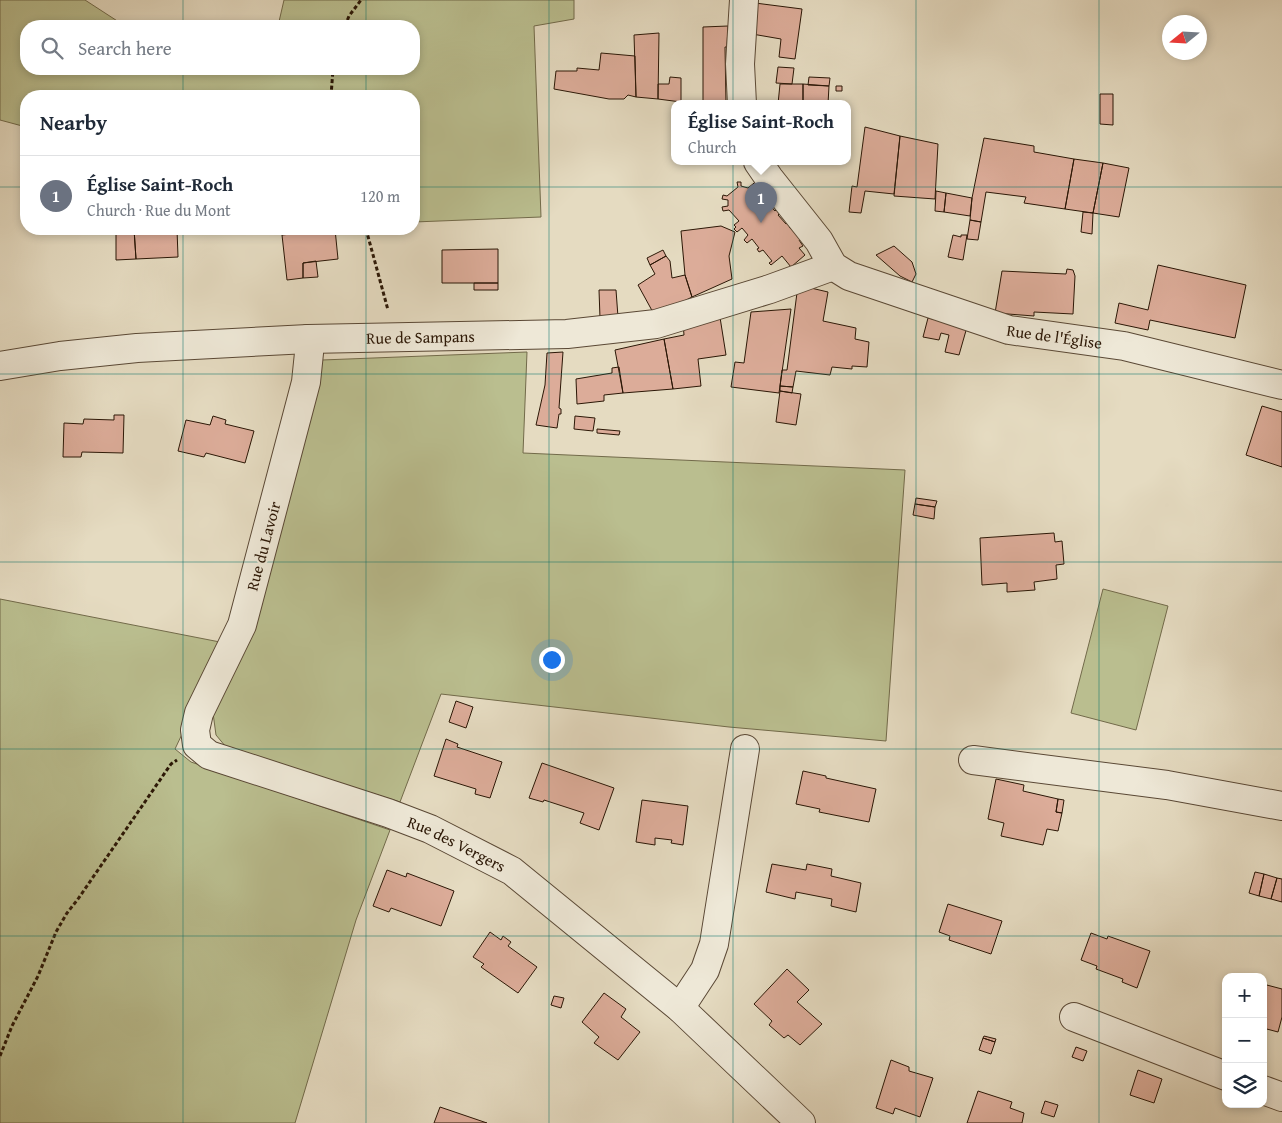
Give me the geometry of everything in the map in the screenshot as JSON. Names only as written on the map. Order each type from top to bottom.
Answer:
[{"type":"street","points":[[742,100],[740,64],[744,0]]},
{"type":"street","points":[[760,165],[819,240],[833,266]]},
{"type":"street","name":"Rue de Sampans","points":[[0,366],[60,356],[137,348],[308,339],[567,334],[656,324],[770,289],[833,266]]},
{"type":"street","name":"Rue de l'Église","points":[[833,266],[849,276],[1009,330],[1124,346],[1282,385]]},
{"type":"street","name":"Rue du Lavoir","points":[[197,745],[195,730],[199,713],[242,625],[306,382],[309,354],[308,339]]},
{"type":"street","name":"Rue des Vergers","points":[[197,745],[209,755],[388,813],[430,829],[512,871],[680,1008],[801,1123]]},
{"type":"street","points":[[680,1008],[705,970],[714,944],[745,749]]},
{"type":"street","points":[[973,760],[1167,785],[1282,806]]},
{"type":"street","points":[[1074,1017],[1222,1074]]},
{"type":"street","points":[[1267,1092],[1282,1098]]},
{"type":"path","points":[[347,20],[360,0]]},
{"type":"path","points":[[331,90],[333,75]]},
{"type":"path","points":[[368,235],[396,337]]},
{"type":"path","points":[[0,1056],[12,1026],[38,976],[56,932],[67,913],[171,764],[197,745]]},
{"type":"green space","points":[[0,0],[85,0],[116,20],[20,20],[20,75],[420,75],[420,20],[279,20],[284,0],[574,0],[574,19],[534,26],[541,217],[420,222],[420,90],[20,90],[20,125],[0,120]]},
{"type":"green space","points":[[527,352],[523,453],[905,470],[886,741],[729,727],[441,694],[400,802],[226,747],[216,735],[213,713],[322,360]]},
{"type":"green space","points":[[1103,589],[1168,606],[1136,730],[1071,713]]},
{"type":"green space","points":[[0,599],[225,643],[175,749],[191,762],[390,830],[356,920],[295,1123],[0,1123]]},
{"type":"building","points":[[755,3],[802,9],[795,59],[779,57],[781,39],[752,34]]},
{"type":"building","points":[[728,26],[727,47],[725,47],[726,100],[703,100],[703,27]]},
{"type":"building","points":[[659,33],[658,99],[636,97],[634,35]]},
{"type":"building","points":[[601,53],[635,56],[636,97],[628,95],[624,99],[609,99],[554,89],[556,71],[577,71],[577,68],[599,70]]},
{"type":"building","points":[[778,67],[794,68],[792,84],[776,83]]},
{"type":"building","points":[[670,77],[681,78],[681,100],[658,99],[658,84],[669,84]]},
{"type":"building","points":[[809,77],[830,78],[829,86],[808,85]]},
{"type":"building","points":[[780,84],[803,84],[803,100],[778,100]]},
{"type":"building","points":[[803,84],[829,86],[828,100],[803,100]]},
{"type":"building","points":[[836,86],[842,86],[842,91],[836,91]]},
{"type":"building","points":[[1100,94],[1113,94],[1113,125],[1100,124]]},
{"type":"building","points":[[865,127],[900,136],[894,194],[865,191],[861,213],[849,212],[852,186],[857,187]]},
{"type":"building","points":[[900,136],[938,144],[935,199],[894,196]]},
{"type":"building","points":[[984,138],[1034,146],[1034,152],[1074,159],[1065,209],[1024,203],[1026,197],[986,192],[981,222],[970,220],[972,198]]},
{"type":"building","points":[[1074,159],[1103,163],[1093,213],[1065,209]]},
{"type":"building","points":[[1103,163],[1129,168],[1119,217],[1093,213]]},
{"type":"building","points":[[759,179],[772,200],[768,203],[775,211],[779,207],[782,211],[778,215],[786,224],[790,221],[792,224],[789,227],[798,236],[803,236],[799,240],[803,246],[799,248],[805,255],[791,267],[782,256],[771,265],[769,263],[772,261],[763,250],[759,252],[757,249],[759,248],[752,239],[747,243],[744,240],[748,235],[742,228],[737,232],[734,229],[736,227],[734,225],[739,221],[729,210],[723,211],[722,207],[728,206],[728,200],[722,199],[723,195],[727,196],[738,187],[737,182],[741,182],[741,186],[748,188]]},
{"type":"building","points":[[936,191],[946,193],[944,212],[935,211]]},
{"type":"building","points":[[946,193],[972,198],[970,216],[944,212]]},
{"type":"building","points":[[1083,212],[1093,213],[1092,234],[1081,232]]},
{"type":"building","points":[[970,220],[981,222],[978,240],[967,239]]},
{"type":"building","points":[[721,226],[735,232],[729,256],[732,279],[692,297],[685,275],[681,231]]},
{"type":"building","points":[[116,235],[134,235],[136,259],[116,260]]},
{"type":"building","points":[[134,235],[177,235],[178,257],[136,259]]},
{"type":"building","points":[[282,235],[336,235],[338,259],[303,263],[303,278],[287,280]]},
{"type":"building","points":[[953,235],[961,237],[961,235],[967,235],[963,260],[948,257]]},
{"type":"building","points":[[894,246],[912,262],[916,274],[912,282],[900,276],[876,255]]},
{"type":"building","points":[[498,249],[498,283],[442,283],[442,250]]},
{"type":"building","points":[[663,250],[666,256],[650,265],[647,258]]},
{"type":"building","points":[[666,256],[670,261],[672,278],[685,275],[692,297],[655,316],[638,285],[655,274],[650,265]]},
{"type":"building","points":[[316,261],[318,277],[303,278],[303,263]]},
{"type":"building","points":[[1158,265],[1246,285],[1235,338],[1150,320],[1148,330],[1115,323],[1119,303],[1148,310]]},
{"type":"building","points":[[1067,269],[1073,270],[1075,276],[1073,314],[1034,312],[1034,316],[995,313],[1002,271],[1066,274]]},
{"type":"building","points":[[474,283],[498,283],[498,290],[474,290]]},
{"type":"building","points":[[798,285],[828,292],[823,321],[856,328],[855,339],[869,342],[867,367],[852,366],[852,369],[832,367],[830,375],[796,371],[793,387],[780,386],[782,370],[787,370]]},
{"type":"building","points":[[599,290],[616,290],[618,317],[600,318]]},
{"type":"building","points":[[791,309],[779,393],[731,387],[735,362],[744,363],[751,312]]},
{"type":"building","points":[[719,311],[726,355],[698,359],[701,386],[673,389],[664,339],[684,335],[683,323]]},
{"type":"building","points":[[928,318],[967,327],[959,355],[945,352],[949,335],[941,333],[939,340],[923,337]]},
{"type":"building","points":[[664,339],[673,389],[623,393],[615,350]]},
{"type":"building","points":[[563,352],[559,408],[561,409],[561,414],[559,414],[557,428],[536,425],[545,385],[547,353]]},
{"type":"building","points":[[619,367],[623,393],[604,395],[604,401],[577,404],[576,379],[612,373],[612,368]]},
{"type":"building","points":[[780,386],[793,387],[792,393],[780,391]]},
{"type":"building","points":[[780,391],[801,394],[796,425],[776,422]]},
{"type":"building","points":[[1262,406],[1282,412],[1282,467],[1246,455]]},
{"type":"building","points":[[114,415],[124,415],[123,453],[82,452],[81,457],[63,457],[64,423],[83,424],[84,419],[114,420]]},
{"type":"building","points":[[213,416],[226,420],[225,424],[254,431],[245,463],[206,453],[204,457],[178,451],[186,420],[210,425]]},
{"type":"building","points":[[575,416],[595,418],[593,431],[574,429]]},
{"type":"building","points":[[597,429],[620,431],[619,435],[597,433]]},
{"type":"building","points":[[916,498],[937,501],[935,507],[915,504]]},
{"type":"building","points":[[915,504],[935,507],[934,519],[913,515]]},
{"type":"building","points":[[1054,533],[1055,542],[1062,541],[1064,564],[1056,565],[1057,579],[1034,582],[1035,590],[1007,592],[1007,583],[982,585],[980,538]]},
{"type":"building","points":[[456,701],[473,707],[466,728],[449,722]]},
{"type":"building","points":[[446,739],[458,744],[457,747],[502,762],[490,798],[475,794],[476,789],[434,776]]},
{"type":"building","points":[[542,763],[614,788],[599,830],[580,823],[584,813],[544,800],[543,802],[529,798]]},
{"type":"building","points":[[803,771],[876,789],[869,822],[819,812],[820,809],[796,804]]},
{"type":"building","points":[[996,779],[1024,785],[1023,791],[1058,799],[1056,812],[1062,813],[1058,831],[1047,829],[1043,845],[1001,836],[1004,823],[988,819]]},
{"type":"building","points":[[1058,799],[1064,800],[1062,813],[1056,812]]},
{"type":"building","points":[[642,800],[688,806],[683,845],[671,843],[672,840],[655,838],[655,845],[636,842]]},
{"type":"building","points":[[772,864],[806,870],[807,864],[832,869],[831,876],[861,883],[856,912],[831,906],[832,899],[796,892],[795,899],[766,892]]},
{"type":"building","points":[[387,870],[406,877],[407,873],[454,891],[441,926],[391,908],[389,912],[373,906]]},
{"type":"building","points":[[1255,872],[1264,874],[1259,896],[1249,893]]},
{"type":"building","points":[[1264,874],[1277,878],[1271,899],[1259,896]]},
{"type":"building","points":[[1277,878],[1282,879],[1282,902],[1271,899]]},
{"type":"building","points":[[948,904],[1002,921],[991,954],[949,940],[950,936],[939,932]]},
{"type":"building","points":[[490,932],[501,940],[503,936],[511,942],[508,946],[537,967],[518,993],[481,967],[484,964],[473,957]]},
{"type":"building","points":[[1091,933],[1107,939],[1108,936],[1150,951],[1137,988],[1122,982],[1123,979],[1096,969],[1097,966],[1081,960]]},
{"type":"building","points":[[787,969],[809,990],[797,1002],[822,1024],[800,1045],[788,1035],[784,1038],[769,1025],[772,1021],[754,1004]]},
{"type":"building","points":[[1267,985],[1282,989],[1282,1017],[1278,1032],[1267,1029]]},
{"type":"building","points":[[604,993],[626,1009],[621,1017],[640,1032],[618,1060],[594,1043],[599,1037],[582,1022]]},
{"type":"building","points":[[554,996],[564,998],[561,1008],[551,1005]]},
{"type":"building","points":[[984,1036],[996,1039],[995,1042],[983,1038]]},
{"type":"building","points":[[983,1038],[995,1042],[991,1054],[979,1050]]},
{"type":"building","points":[[1076,1047],[1087,1051],[1083,1061],[1072,1057]]},
{"type":"building","points":[[891,1060],[909,1067],[909,1071],[933,1078],[920,1117],[895,1108],[893,1114],[876,1108]]},
{"type":"building","points":[[1138,1070],[1162,1079],[1154,1103],[1130,1095]]},
{"type":"building","points":[[978,1091],[1012,1102],[1010,1108],[1024,1113],[1022,1123],[967,1123]]},
{"type":"building","points":[[1045,1101],[1058,1105],[1054,1117],[1041,1113]]},
{"type":"building","points":[[440,1107],[487,1123],[434,1123]]},
{"type":"place","name":"Église Saint-Roch","points":[[761,223]]}]
